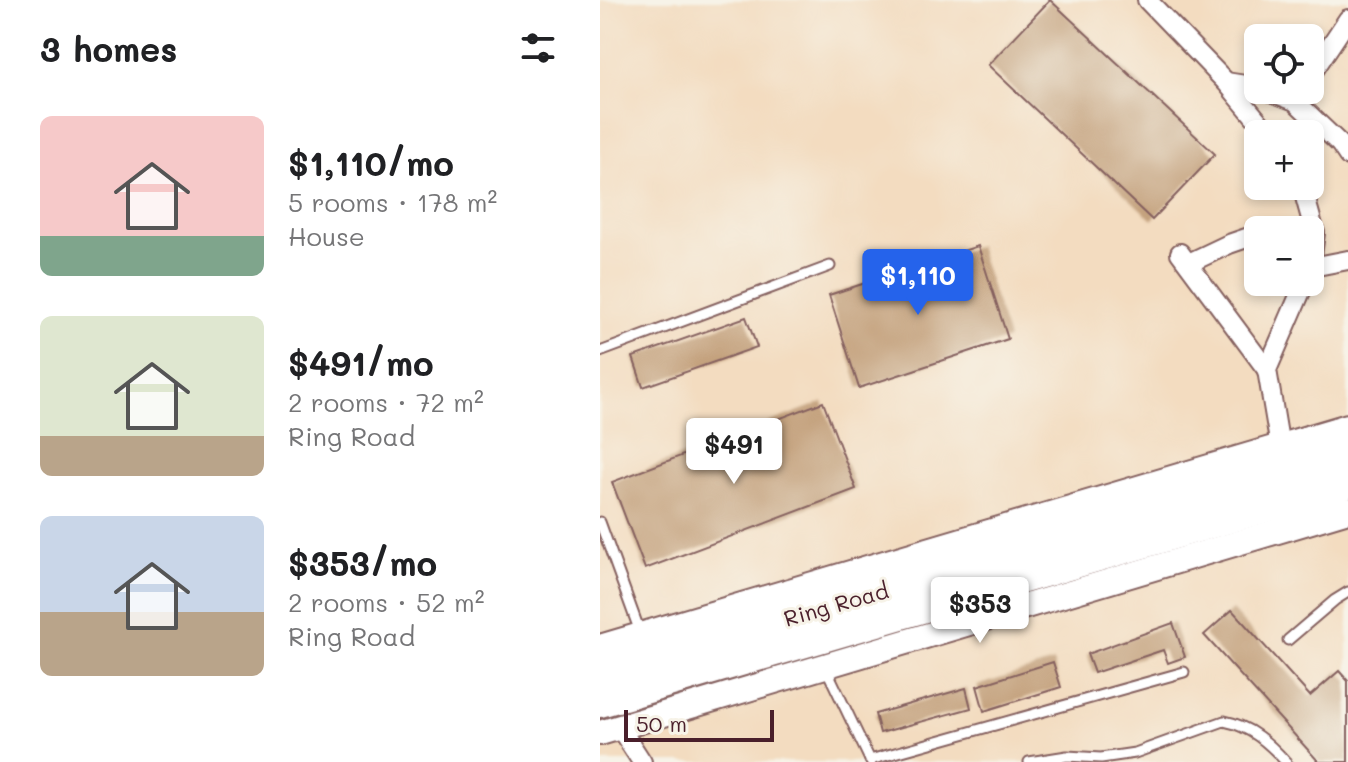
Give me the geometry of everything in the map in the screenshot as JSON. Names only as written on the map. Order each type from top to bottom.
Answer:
[{"type":"highway","name":"Ring Road","points":[[600,674],[1348,453]]},
{"type":"highway","name":"Ring Road","points":[[600,701],[1348,482]]},
{"type":"street","points":[[1147,0],[1226,82],[1257,120]]},
{"type":"street","points":[[1324,55],[1348,19]]},
{"type":"street","points":[[1226,82],[1244,85]]},
{"type":"street","points":[[1306,104],[1345,146]]},
{"type":"street","points":[[1244,239],[1185,258],[1267,370],[1280,447]]},
{"type":"street","points":[[1324,268],[1348,260]]},
{"type":"street","points":[[1267,370],[1299,296]]},
{"type":"street","points":[[600,647],[1348,426]]},
{"type":"street","points":[[642,762],[610,730],[1348,510]]},
{"type":"lane","points":[[600,352],[830,266]]},
{"type":"lane","points":[[600,522],[641,635]]},
{"type":"lane","points":[[1288,640],[1348,592]]},
{"type":"lane","points":[[825,666],[870,761],[1184,672]]},
{"type":"lane","points":[[1029,762],[1067,756],[1101,758],[1135,753],[1224,721],[1251,730],[1286,762]]},
{"type":"building","points":[[1050,0],[1215,154],[1152,220],[988,65]]},
{"type":"building","points":[[978,246],[1008,339],[859,388],[829,295]]},
{"type":"building","points":[[746,317],[757,347],[643,387],[633,357]]},
{"type":"building","points":[[823,402],[856,489],[645,569],[612,482]]},
{"type":"building","points":[[1232,610],[1310,696],[1339,671],[1348,681],[1348,762],[1319,762],[1204,635]]},
{"type":"building","points":[[1173,623],[1185,657],[1168,663],[1163,650],[1094,673],[1087,654]]},
{"type":"building","points":[[1053,662],[1061,687],[984,711],[977,686]]},
{"type":"building","points":[[966,688],[971,708],[880,733],[875,714]]}]
